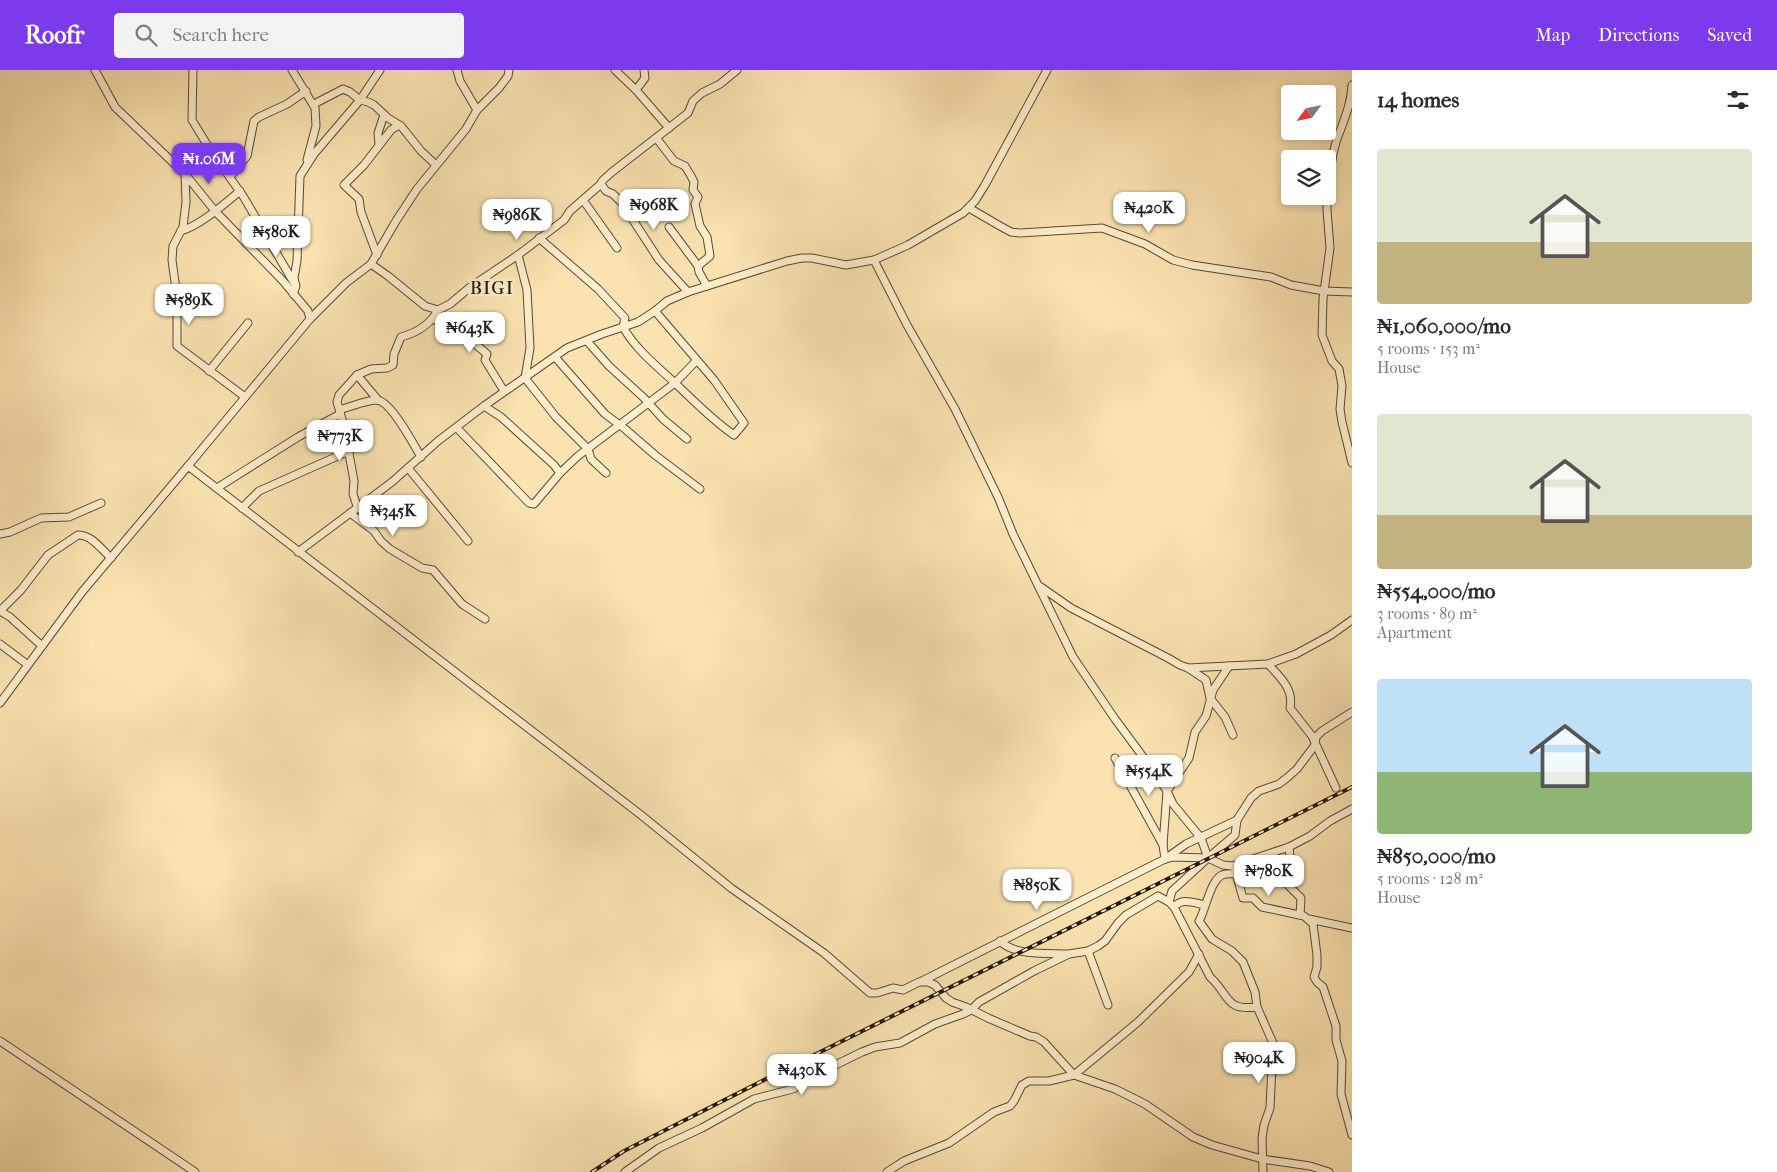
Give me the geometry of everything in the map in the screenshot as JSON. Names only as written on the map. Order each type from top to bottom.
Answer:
[{"type":"street","points":[[95,70],[115,107],[185,174],[215,211],[294,290]]},
{"type":"street","points":[[193,70],[192,120],[211,152],[240,191],[294,290],[308,311],[310,319]]},
{"type":"street","points":[[292,70],[314,104],[317,116],[306,165]]},
{"type":"street","points":[[294,290],[300,176],[314,154],[360,100],[380,70]]},
{"type":"street","points":[[457,70],[460,81],[477,110]]},
{"type":"street","points":[[0,703],[110,558],[310,319],[346,283],[371,264],[417,189],[466,129],[477,110],[499,88],[508,76],[509,70]]},
{"type":"street","points":[[615,70],[636,90],[669,128]]},
{"type":"street","points":[[636,90],[644,78],[644,70]]},
{"type":"street","points":[[371,264],[425,306],[438,310],[444,308],[468,288],[518,255],[564,220],[570,211],[612,172],[657,139],[688,113],[693,101],[702,93],[720,84],[737,70]]},
{"type":"street","points":[[298,552],[358,509],[438,441],[484,406],[567,348],[638,322],[667,301],[688,292],[802,258],[812,258],[846,265],[874,260],[908,246],[963,213],[976,200],[985,186],[1047,70]]},
{"type":"street","points":[[1334,150],[1348,111],[1352,85]]},
{"type":"street","points":[[314,104],[342,89],[350,92],[360,100],[374,105],[384,115],[399,124],[421,152],[436,165]]},
{"type":"street","points":[[230,177],[247,156],[254,121],[287,104],[306,91]]},
{"type":"street","points":[[379,144],[378,132],[384,115]]},
{"type":"street","points":[[377,255],[361,212],[359,199],[344,185],[364,165],[391,130],[399,124]]},
{"type":"street","points":[[657,139],[674,161],[685,166],[694,182],[693,190],[698,197],[695,204],[710,256],[698,266]]},
{"type":"street","points":[[185,174],[186,202],[181,231],[173,246],[172,260],[177,297],[178,346],[245,397]]},
{"type":"street","points":[[601,184],[606,191],[613,194],[622,204],[659,260],[688,292]]},
{"type":"street","points":[[181,231],[215,211],[240,191]]},
{"type":"street","points":[[584,200],[617,248]]},
{"type":"street","points":[[1327,205],[1330,248],[1324,290],[1322,335],[1332,361],[1339,370],[1342,386],[1340,409],[1352,462]]},
{"type":"street","points":[[968,208],[1011,232],[1102,228],[1145,244],[1173,260],[1192,265],[1272,278],[1292,285],[1352,292]]},
{"type":"street","points":[[669,226],[698,266],[699,272],[707,286]]},
{"type":"street","points":[[539,238],[598,290],[625,318],[623,327],[632,343],[717,424],[734,435],[744,423],[714,380],[655,311]]},
{"type":"street","points":[[518,255],[527,290],[530,348],[525,378],[556,417],[588,449],[592,458],[606,473]]},
{"type":"street","points":[[874,260],[907,325],[955,409],[1073,657],[1167,791],[1173,804],[1201,838],[1208,858]]},
{"type":"street","points":[[358,509],[354,494],[354,481],[349,451],[337,402],[339,395],[357,375],[371,369],[387,368],[394,365],[394,354],[401,337],[414,333],[433,319],[438,310]]},
{"type":"street","points":[[433,319],[467,337],[487,354],[485,360],[504,392]]},
{"type":"street","points":[[209,371],[248,324]]},
{"type":"street","points":[[587,341],[609,366],[649,403],[662,419],[687,438]]},
{"type":"street","points":[[555,357],[604,414],[700,488]]},
{"type":"street","points":[[456,428],[529,503],[534,504],[578,456],[675,383],[696,360]]},
{"type":"street","points":[[357,375],[378,400],[397,418],[421,457]]},
{"type":"street","points":[[217,488],[340,413],[342,409],[378,400]]},
{"type":"street","points":[[484,406],[501,417],[554,464],[560,474]]},
{"type":"street","points":[[242,508],[259,492],[349,451]]},
{"type":"street","points":[[188,466],[640,814],[731,888],[824,953],[870,993],[893,988],[903,990],[1165,859],[1186,844],[1237,820]]},
{"type":"street","points":[[408,468],[468,541]]},
{"type":"street","points":[[0,534],[10,532],[41,518],[69,517],[101,503]]},
{"type":"street","points":[[350,513],[374,531],[390,549],[422,568],[432,570],[462,604],[485,619]]},
{"type":"street","points":[[42,646],[10,617],[0,611],[21,590],[48,555],[78,535],[90,538],[110,558]]},
{"type":"street","points":[[1037,584],[1071,608],[1188,668],[1206,680],[1210,698],[1225,717],[1233,735]]},
{"type":"street","points":[[1188,668],[1268,664],[1296,654],[1331,635],[1352,620]]},
{"type":"street","points":[[0,644],[28,665]]},
{"type":"street","points":[[1268,664],[1284,682],[1289,691],[1292,700],[1290,708],[1312,736],[1336,788]]},
{"type":"street","points":[[1165,859],[1163,845],[1167,791],[1189,758],[1192,749],[1192,739],[1206,716],[1213,690],[1229,666]]},
{"type":"street","points":[[1257,1007],[1243,1009],[1230,1003],[1218,984],[1210,977],[1172,904],[1172,891],[1235,835],[1237,820],[1251,798],[1259,791],[1279,784],[1288,777],[1297,769],[1315,745],[1316,738],[1322,731],[1330,724],[1352,712]]},
{"type":"street","points":[[1342,719],[1352,722]]},
{"type":"street","points":[[1115,758],[1163,845]]},
{"type":"street","points":[[1165,859],[1173,857],[1208,858],[1224,865],[1232,866],[1290,847],[1310,836],[1330,821],[1352,810]]},
{"type":"street","points":[[1290,847],[1292,867],[1284,882],[1301,898],[1300,915]]},
{"type":"street","points":[[1232,866],[1237,874],[1243,898],[1253,898],[1262,906],[1300,915],[1308,919],[1352,928]]},
{"type":"street","points":[[1237,874],[1223,874],[1212,884],[1204,913],[1199,920],[1212,939],[1232,951],[1243,962],[1255,992],[1257,1007],[1273,1043],[1270,1108],[1264,1125],[1263,1172]]},
{"type":"street","points":[[626,1172],[659,1148],[702,1128],[754,1099],[793,1089],[815,1075],[875,1047],[900,1043],[935,1024],[972,1010],[979,1002],[1034,970],[1069,954],[1088,950],[1105,941],[1126,915],[1158,896],[1172,904],[1183,901],[1205,905]]},
{"type":"street","points":[[1308,919],[1313,924],[1317,955],[1317,967],[1314,977],[1323,987],[1332,1009],[1336,1026],[1336,1040],[1342,1061],[1341,1094],[1352,1135]]},
{"type":"street","points":[[1000,941],[1005,946],[1028,952],[1069,954]]},
{"type":"street","points":[[1088,950],[1108,1005]]},
{"type":"street","points":[[888,1172],[904,1161],[949,1143],[994,1112],[1010,1106],[1022,1086],[1029,1081],[1049,1081],[1074,1075],[1138,1022],[1189,972],[1199,954]]},
{"type":"street","points":[[919,982],[928,982],[935,986],[946,998],[1036,1037],[1044,1042],[1074,1075],[1115,1088],[1145,1104],[1193,1137],[1212,1145],[1262,1159],[1310,1166],[1329,1172]]},
{"type":"street","points":[[0,1041],[195,1172]]},
{"type":"railway","points":[[592,1172],[624,1151],[760,1082],[1352,787]]},
{"type":"district","name":"BIGI","points":[[492,287]]}]
